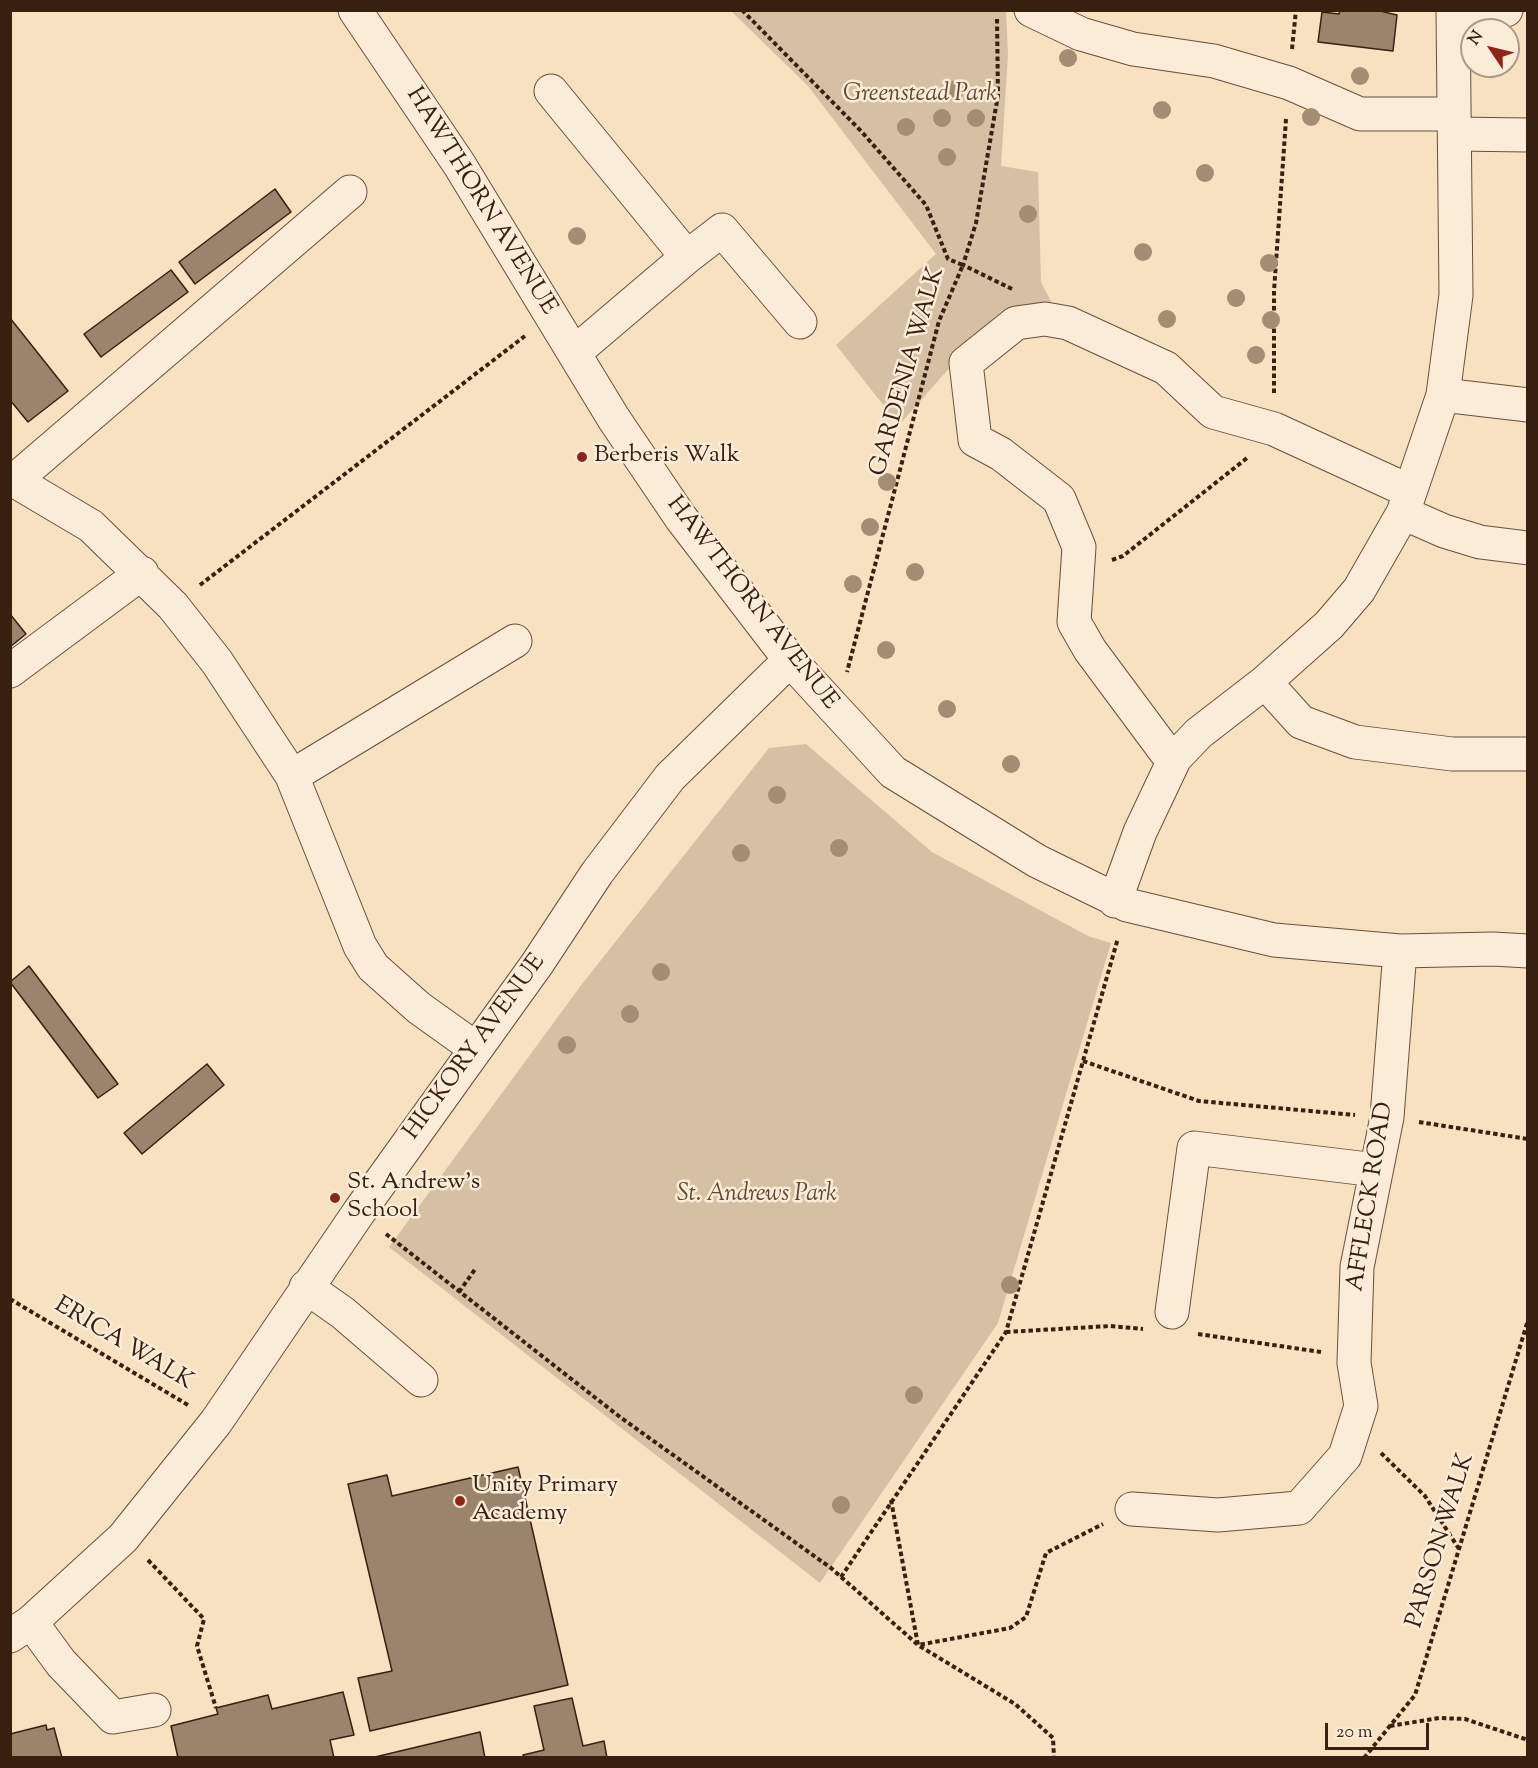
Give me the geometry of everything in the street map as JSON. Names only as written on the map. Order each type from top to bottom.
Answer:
[{"type":"street","name":"HAWTHORN AVENUE","points":[[355,10],[459,164],[614,419],[681,518],[790,660],[837,714],[893,772],[1037,861],[1121,903],[1274,940],[1400,951],[1493,949],[1527,951]]},
{"type":"street","points":[[1031,10],[1081,34],[1133,49],[1214,61],[1288,83],[1360,114],[1527,135]]},
{"type":"street","points":[[1121,903],[1140,832],[1175,758],[1199,734],[1265,682],[1329,625],[1359,590],[1406,502],[1443,395],[1456,295],[1454,17],[1506,10]]},
{"type":"street","points":[[551,91],[687,257]]},
{"type":"street","points":[[350,192],[13,478],[92,526],[173,606],[217,662],[292,776],[360,946],[373,967],[418,1008],[475,1048]]},
{"type":"street","points":[[574,353],[722,230],[800,322]]},
{"type":"street","points":[[1175,758],[1165,751],[1090,650],[1074,622],[1079,547],[1059,499],[1000,454],[975,440],[966,363],[1016,323],[1045,319],[1068,323],[1166,368],[1213,412],[1275,429],[1406,502],[1444,531],[1480,542],[1527,548]]},
{"type":"street","points":[[1443,395],[1527,405]]},
{"type":"street","points":[[10,671],[142,573]]},
{"type":"street","points":[[292,776],[515,641]]},
{"type":"street","name":"HICKORY AVENUE","points":[[21,1629],[123,1538],[216,1422],[306,1287],[537,964],[597,873],[670,777],[790,660]]},
{"type":"street","points":[[1265,682],[1301,722],[1355,742],[1452,754],[1527,754]]},
{"type":"street","name":"AFFLECK ROAD","points":[[1132,1509],[1218,1515],[1299,1508],[1345,1456],[1361,1406],[1354,1363],[1357,1267],[1387,1117],[1400,951]]},
{"type":"street","points":[[1172,1312],[1194,1148],[1376,1170]]},
{"type":"street","points":[[306,1287],[343,1313],[421,1380]]},
{"type":"street","points":[[21,1629],[61,1663],[113,1717],[154,1710]]},
{"type":"path","name":"GARDENIA WALK","points":[[742,10],[861,131],[926,205],[948,259],[963,265],[939,321],[837,714]]},
{"type":"path","points":[[996,10],[998,95],[976,223],[963,265],[1027,296],[1045,319]]},
{"type":"path","points":[[1079,557],[1110,560],[1123,556],[1264,444],[1275,429],[1274,291],[1288,83],[1296,10]]},
{"type":"path","points":[[173,606],[551,316]]},
{"type":"path","points":[[842,1577],[891,1499],[1006,1332],[1083,1060],[1121,903]]},
{"type":"path","points":[[1083,1060],[1199,1101],[1387,1117],[1527,1139]]},
{"type":"path","points":[[359,1212],[620,1417],[842,1577],[918,1645],[1015,1704],[1053,1738],[1054,1758]]},
{"type":"path","points":[[459,1292],[476,1268]]},
{"type":"path","name":"ERICA WALK","points":[[10,1299],[216,1422]]},
{"type":"path","name":"PARSON WALK","points":[[1364,1758],[1415,1695],[1527,1320]]},
{"type":"path","points":[[1354,1427],[1425,1496],[1459,1549]]},
{"type":"path","points":[[891,1499],[918,1645]]},
{"type":"path","points":[[918,1645],[1010,1628],[1026,1617],[1046,1553],[1132,1509]]},
{"type":"path","points":[[123,1538],[154,1565],[204,1619],[197,1646],[216,1708]]},
{"type":"path","points":[[1390,1726],[1439,1718],[1465,1719],[1527,1740]]},
{"type":"green space","name":"Greenstead Park","points":[[731,11],[1006,11],[1008,54],[1001,166],[1038,172],[1041,282],[1059,317],[952,365],[899,425],[836,345],[936,254],[808,86]]},
{"type":"green space","name":"St. Andrews Park","points":[[806,744],[932,852],[1088,936],[1111,943],[998,1323],[820,1583],[389,1247],[582,984],[769,748]]},
{"type":"building","points":[[1340,10],[1376,10],[1397,15],[1393,51],[1318,42],[1322,12],[1339,14]]},
{"type":"building","points":[[275,189],[291,212],[195,284],[179,262]]},
{"type":"building","points":[[171,270],[188,292],[101,357],[84,334]]},
{"type":"building","points":[[10,318],[68,391],[28,422],[10,400]]},
{"type":"building","points":[[10,614],[26,634],[10,647]]},
{"type":"building","points":[[29,966],[118,1084],[98,1098],[10,982]]},
{"type":"building","points":[[207,1064],[224,1085],[142,1154],[124,1133]]},
{"type":"building","points":[[518,1467],[568,1685],[370,1731],[358,1678],[392,1671],[348,1484],[387,1475],[392,1496]]},
{"type":"building","points":[[343,1692],[354,1735],[330,1740],[334,1758],[178,1758],[171,1726],[218,1714],[216,1708],[268,1695],[272,1709]]},
{"type":"building","points":[[572,1698],[583,1746],[604,1741],[607,1758],[524,1758],[523,1755],[544,1750],[534,1706]]},
{"type":"building","points":[[46,1725],[47,1730],[54,1728],[62,1758],[10,1758],[10,1734]]},
{"type":"building","points":[[480,1732],[485,1758],[375,1757]]},
{"type":"place","name":"Berberis Walk","points":[[582,457]]},
{"type":"place","name":"St. Andrew's School","points":[[335,1198]]},
{"type":"place","name":"Unity Primary Academy","points":[[460,1501]]}]
